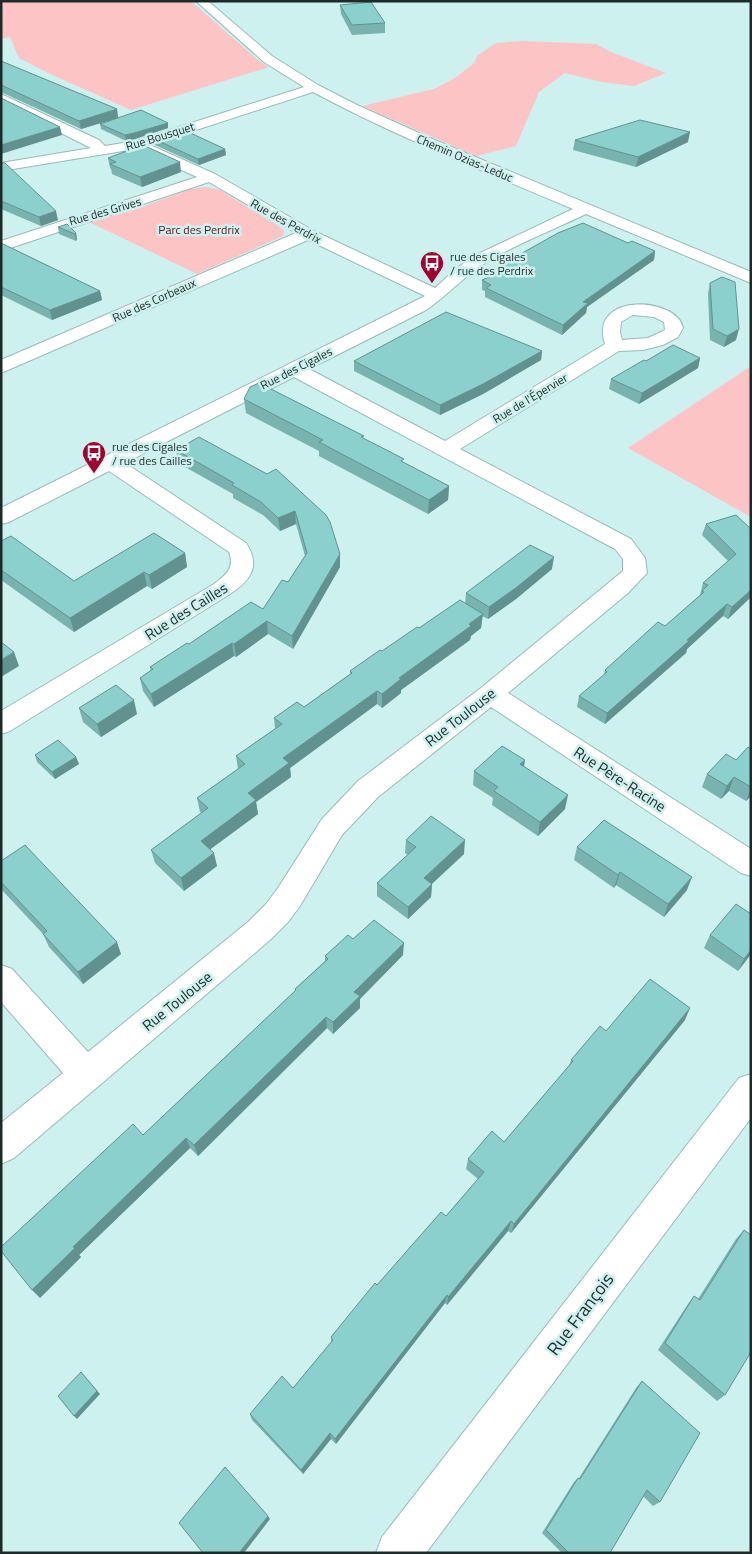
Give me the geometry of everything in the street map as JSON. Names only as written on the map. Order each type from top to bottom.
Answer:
[{"type":"street","name":"Chemin Ozias-Leduc","points":[[201,1],[263,55],[314,88],[383,123],[751,278]]},
{"type":"street","name":"Rue Bousquet","points":[[1,167],[137,145],[314,88]]},
{"type":"street","points":[[1,98],[94,143],[102,152]]},
{"type":"street","name":"Rue des Perdrix","points":[[137,145],[210,178],[308,234],[437,295]]},
{"type":"street","name":"Rue des Grives","points":[[1,246],[63,223],[140,202],[210,178]]},
{"type":"street","name":"Rue des Cigales","points":[[1,516],[420,306],[437,295],[463,271],[482,258],[584,209]]},
{"type":"street","name":"Rue des Corbeaux","points":[[1,367],[308,234]]},
{"type":"street","name":"Rue de l'Épervier","points":[[445,450],[615,346]]},
{"type":"street","name":"Rue Toulouse","points":[[1,1146],[239,949],[278,913],[332,827],[368,789],[490,694],[626,583],[635,573],[636,563],[632,553],[623,544],[294,369]]},
{"type":"street","name":"Rue des Cailles","points":[[1,724],[228,585],[241,572],[244,562],[238,548],[110,462]]},
{"type":"street","name":"Rue Père-Racine","points":[[490,694],[751,864]]},
{"type":"street","points":[[1,979],[87,1075]]},
{"type":"street","name":"Rue François","points":[[409,1548],[751,1090]]},
{"type":"green space","points":[[1,1],[191,1],[259,61],[269,67],[131,110],[19,58],[10,37],[1,39]]},
{"type":"green space","points":[[521,41],[596,44],[611,52],[666,73],[634,86],[601,82],[565,73],[539,92],[516,146],[476,156],[362,106],[434,89],[455,78],[474,63],[477,56],[496,43]]},
{"type":"green space","name":"Parc des Perdrix","points":[[206,187],[220,190],[280,227],[284,231],[283,236],[197,274],[87,221],[133,210],[191,189]]},
{"type":"green space","points":[[751,366],[751,517],[628,448]]},
{"type":"building","points":[[371,2],[385,23],[352,25],[340,5]]},
{"type":"building","points":[[1,61],[117,109],[79,121],[1,85]]},
{"type":"building","points":[[1,98],[60,127],[1,145]]},
{"type":"building","points":[[141,110],[168,123],[125,135],[100,124]]},
{"type":"building","points":[[640,120],[690,132],[638,157],[575,140]]},
{"type":"building","points":[[184,130],[225,149],[198,159],[154,139]]},
{"type":"building","points":[[143,145],[180,162],[140,177],[110,164],[116,162],[108,158]]},
{"type":"building","points":[[1,163],[5,163],[56,211],[39,217],[1,201]]},
{"type":"building","points":[[583,223],[628,243],[632,241],[655,251],[583,302],[588,303],[563,325],[486,288],[491,285],[482,280],[508,269],[499,266],[558,233]]},
{"type":"building","points":[[67,224],[76,233],[75,234],[58,227]]},
{"type":"building","points":[[1,243],[100,291],[50,310],[1,287]]},
{"type":"building","points":[[722,277],[735,282],[739,329],[727,336],[713,329],[710,283]]},
{"type":"building","points":[[446,312],[542,351],[483,384],[440,405],[354,361]]},
{"type":"building","points":[[673,345],[700,358],[642,393],[611,379],[644,360],[646,361]]},
{"type":"building","points":[[259,383],[364,436],[361,437],[404,459],[401,461],[449,486],[429,500],[319,442],[323,440],[244,399],[250,387]]},
{"type":"building","points":[[199,437],[267,474],[276,469],[326,515],[340,554],[292,636],[267,621],[234,644],[232,643],[151,694],[140,678],[153,669],[150,667],[187,643],[189,644],[251,602],[263,609],[282,580],[288,582],[307,553],[295,511],[278,518],[261,502],[232,485],[234,483],[176,450]]},
{"type":"building","points":[[736,515],[751,529],[751,590],[732,607],[727,604],[687,640],[689,641],[607,713],[579,696],[607,672],[605,670],[658,622],[665,626],[704,592],[702,591],[708,585],[703,583],[736,554],[706,524]]},
{"type":"building","points":[[154,533],[185,553],[149,575],[144,572],[70,618],[1,570],[1,541],[11,536],[74,581]]},
{"type":"building","points":[[530,545],[554,557],[489,607],[466,593]]},
{"type":"building","points":[[460,600],[483,614],[469,624],[471,626],[399,678],[401,679],[382,694],[377,691],[283,758],[289,763],[248,793],[256,800],[201,841],[214,853],[181,878],[151,850],[208,808],[197,798],[245,764],[236,756],[282,724],[274,718],[297,702],[304,707],[352,673],[350,671],[380,650],[382,651],[417,627],[419,628]]},
{"type":"building","points":[[1,642],[14,652],[1,660]]},
{"type":"building","points":[[116,685],[134,700],[97,724],[79,708]]},
{"type":"building","points":[[58,740],[76,757],[52,772],[35,755]]},
{"type":"building","points":[[502,746],[525,760],[520,764],[568,795],[540,822],[494,791],[498,787],[474,771]]},
{"type":"building","points":[[748,747],[751,749],[751,787],[734,777],[727,786],[707,774],[726,754],[736,760]]},
{"type":"building","points":[[431,816],[465,840],[424,878],[432,884],[408,907],[377,883],[416,847],[406,840]]},
{"type":"building","points":[[604,820],[692,877],[668,904],[620,872],[618,875],[577,847]]},
{"type":"building","points":[[25,845],[117,942],[78,972],[43,934],[47,931],[1,882],[1,861]]},
{"type":"building","points":[[736,904],[751,914],[751,950],[744,959],[710,935]]},
{"type":"building","points":[[374,920],[404,943],[354,992],[360,996],[333,1022],[326,1017],[194,1145],[186,1138],[73,1247],[75,1248],[32,1290],[1,1251],[1,1247],[133,1124],[143,1135],[328,959],[325,956],[348,935],[353,939]]},
{"type":"building","points":[[650,979],[690,1008],[514,1224],[511,1221],[448,1297],[447,1295],[335,1439],[330,1433],[301,1470],[250,1414],[282,1376],[293,1388],[333,1340],[331,1337],[375,1283],[377,1285],[441,1212],[446,1216],[484,1172],[468,1159],[492,1131],[504,1142],[573,1061],[571,1060],[600,1026],[606,1031]]},
{"type":"building","points":[[744,1230],[751,1235],[751,1352],[725,1395],[665,1343],[694,1296],[700,1300]]},
{"type":"building","points":[[81,1372],[97,1391],[74,1416],[58,1396]]},
{"type":"building","points":[[642,1381],[700,1433],[660,1502],[647,1490],[610,1553],[569,1553],[546,1530]]},
{"type":"building","points":[[225,1467],[268,1516],[239,1553],[203,1553],[179,1523]]},
{"type":"place","name":"rue des Cigales / rue des Perdrix","points":[[432,284]]},
{"type":"place","name":"rue des Cigales / rue des Cailles","points":[[94,474]]}]
